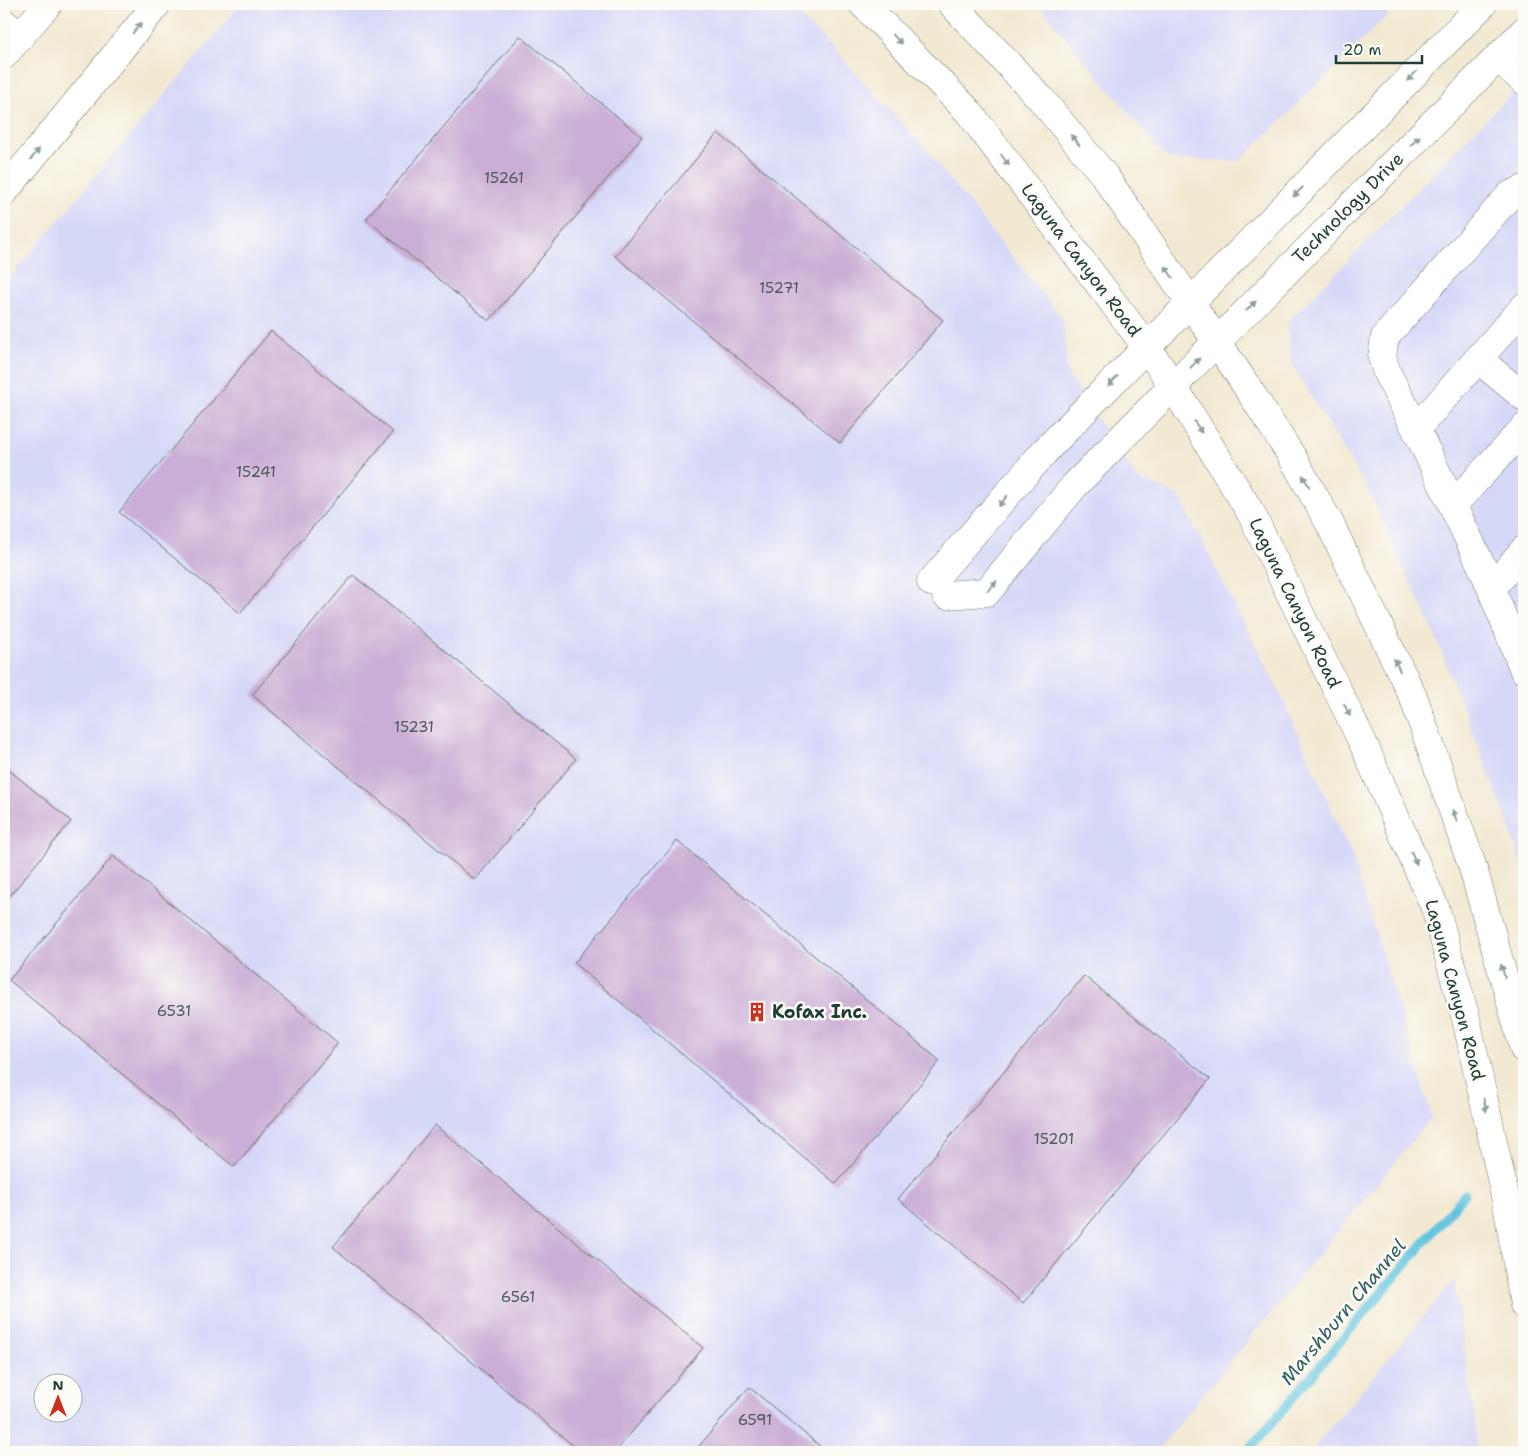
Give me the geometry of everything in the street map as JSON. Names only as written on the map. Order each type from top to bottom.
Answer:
[{"type":"main road","points":[[9,38],[48,4]]},
{"type":"main road","points":[[4,192],[157,4]]},
{"type":"main road","name":"Laguna Canyon Road","points":[[863,4],[968,111],[1146,346],[1173,386],[1251,513],[1363,743],[1436,910],[1467,1023],[1508,1210],[1524,1304]]},
{"type":"main road","points":[[952,4],[1041,99],[1104,175],[1189,303],[1217,341],[1291,455],[1330,524],[1414,699],[1473,868],[1517,1018],[1524,1049]]},
{"type":"main road","points":[[1146,346],[1483,4]]},
{"type":"main road","name":"Technology Drive","points":[[1146,346],[1044,452],[939,589],[987,592],[1075,485],[1524,31]]},
{"type":"main road","points":[[1498,58],[1524,81]]},
{"type":"main road","points":[[1524,189],[1510,195],[1385,336],[1382,357],[1387,373],[1492,588],[1524,670]]},
{"type":"main road","points":[[1416,429],[1524,307]]},
{"type":"main road","points":[[1478,359],[1524,397]]},
{"type":"main road","points":[[1453,505],[1524,428]]},
{"type":"main road","points":[[1492,588],[1524,550]]},
{"type":"shaded area","points":[[241,4],[786,4],[824,39],[922,145],[1063,319],[1067,373],[1137,478],[1178,495],[1279,691],[1352,855],[1432,1117],[1156,1452],[4,1452],[4,285]]},
{"type":"shaded area","points":[[1038,4],[1399,4],[1240,161],[1167,159]]},
{"type":"shaded area","points":[[1524,81],[1524,872],[1507,820],[1434,633],[1372,497],[1292,365],[1287,323]]},
{"type":"shaded area","points":[[1454,1280],[1475,1422],[1477,1452],[1310,1452]]},
{"type":"building","points":[[520,36],[642,137],[489,321],[366,219]]},
{"type":"building","points":[[718,133],[943,320],[840,443],[615,256]]},
{"type":"building","points":[[271,331],[393,432],[240,613],[119,512]]},
{"type":"building","points":[[353,575],[576,759],[475,880],[252,695]]},
{"type":"building","points":[[4,766],[71,821],[4,903]]},
{"type":"building","name":"Kofax Inc.","points":[[677,841],[940,1061],[836,1184],[574,963]]},
{"type":"building","points":[[113,856],[338,1043],[234,1167],[9,980]]},
{"type":"building","points":[[1084,976],[1210,1079],[1023,1303],[898,1199]]},
{"type":"building","points":[[435,1125],[703,1348],[615,1452],[581,1452],[333,1247]]},
{"type":"building","points":[[749,1387],[827,1452],[694,1452]]},
{"type":"waterway","name":"Marshburn Channel","points":[[1247,1452],[1465,1194]]},
{"type":"place","name":"Kofax Inc.","points":[[757,1012]]}]
